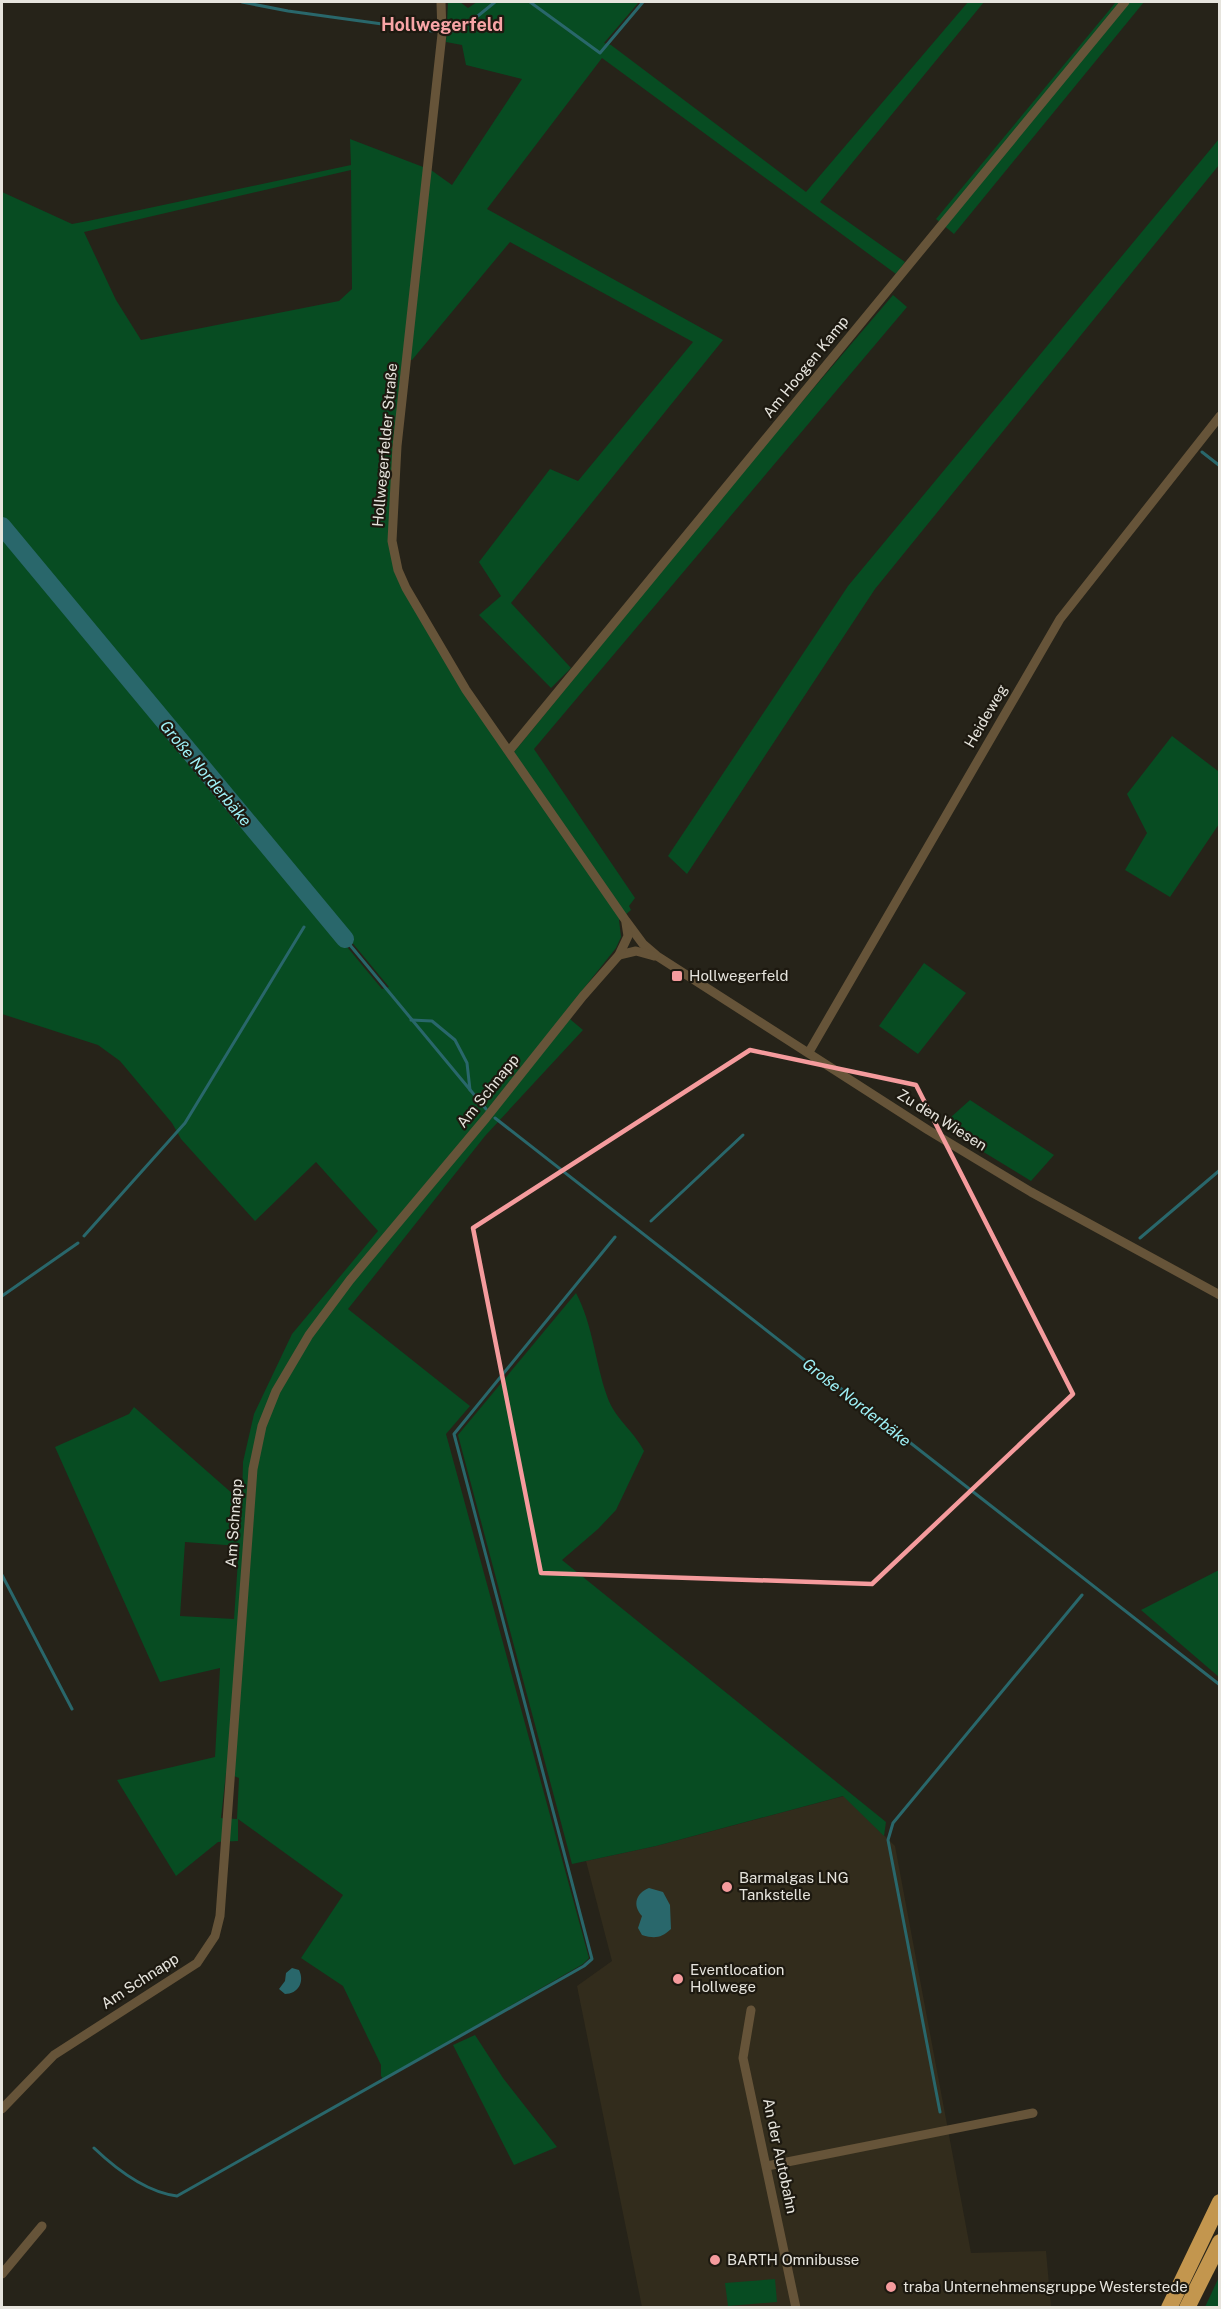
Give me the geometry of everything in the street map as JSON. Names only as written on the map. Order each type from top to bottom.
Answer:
[{"type":"highway","points":[[1169,2307],[1220,2202]]},
{"type":"highway","points":[[1187,2307],[1220,2242]]},
{"type":"street","name":"Hollwegerfelder Straße","points":[[441,2],[441,44],[397,446],[392,541],[398,570],[406,588],[466,690],[626,921],[643,944],[657,956]]},
{"type":"street","name":"Am Hoogen Kamp","points":[[509,751],[1125,2]]},
{"type":"street","name":"Heideweg","points":[[809,1052],[1060,620],[1220,416]]},
{"type":"street","name":"Am Schnapp","points":[[2,2109],[54,2055],[197,1963],[215,1936],[220,1916],[253,1469],[262,1426],[276,1391],[316,1326],[350,1280],[619,955],[628,936],[626,921]]},
{"type":"street","points":[[619,955],[636,951],[657,956]]},
{"type":"street","name":"Zu den Wiesen","points":[[657,956],[928,1130],[1031,1192],[1220,1295]]},
{"type":"street","name":"An der Autobahn","points":[[751,2010],[743,2058],[796,2307]]},
{"type":"street","points":[[767,2166],[1033,2113]]},
{"type":"street","points":[[2,2274],[42,2226]]},
{"type":"highlighted area","points":[[750,1050],[916,1085],[1073,1394],[872,1584],[541,1573],[473,1228]]},
{"type":"shaded area","points":[[844,1796],[895,1846],[971,2253],[1046,2251],[1051,2307],[642,2307],[577,1986],[612,1961],[586,1861],[656,1846]]},
{"type":"green space","points":[[448,2],[460,2],[468,8],[477,2],[493,2],[466,23],[467,25],[497,2],[529,2],[574,36],[532,2],[639,2],[604,43],[611,45],[806,192],[968,2],[984,2],[820,202],[905,262],[896,274],[602,58],[487,209],[723,340],[511,603],[571,668],[551,688],[479,615],[501,596],[479,562],[550,469],[578,481],[693,342],[510,242],[412,360],[404,359],[394,450],[396,574],[463,690],[514,752],[744,470],[893,295],[907,307],[534,749],[635,898],[629,906],[631,910],[619,920],[621,937],[616,948],[565,1012],[583,1030],[485,1136],[348,1309],[470,1406],[446,1434],[589,1958],[583,1964],[383,2079],[381,2065],[343,1986],[301,1958],[343,1895],[238,1819],[238,1841],[218,1842],[176,1876],[117,1780],[215,1757],[220,1668],[160,1682],[55,1447],[129,1414],[134,1407],[242,1502],[243,1462],[254,1414],[292,1334],[378,1231],[316,1162],[255,1221],[181,1139],[172,1123],[120,1061],[98,1045],[2,1014],[2,531],[382,989],[389,987],[2,521],[2,192],[72,224],[351,165],[350,139],[431,170],[452,185],[522,79],[466,65],[462,45],[446,42]],"holes":[[[351,170],[352,289],[339,301],[141,340],[116,300],[84,232]],[[185,1542],[239,1546],[234,1619],[180,1616]],[[226,1773],[239,1778],[237,1819],[221,1818]]]},
{"type":"green space","points":[[1116,2],[1144,2],[954,234],[936,219]]},
{"type":"green space","points":[[1219,139],[1219,165],[875,589],[687,874],[668,856],[848,586]]},
{"type":"green space","points":[[1172,736],[1218,771],[1219,769],[1219,824],[1170,897],[1125,870],[1147,833],[1127,794]]},
{"type":"green space","points":[[924,963],[966,993],[918,1054],[879,1026]]},
{"type":"green space","points":[[970,1100],[1054,1155],[1031,1181],[941,1126]]},
{"type":"green space","points":[[576,1293],[590,1331],[610,1404],[644,1451],[616,1510],[562,1560],[886,1822],[884,1836],[843,1796],[656,1846],[572,1864],[458,1435]]},
{"type":"green space","points":[[1219,1570],[1219,1677],[1141,1610]]},
{"type":"green space","points":[[475,2035],[503,2078],[557,2147],[514,2165],[453,2045]]},
{"type":"green space","points":[[1219,2277],[1219,2307],[1205,2307]]},
{"type":"green space","points":[[775,2279],[777,2302],[728,2306],[725,2283]]},
{"type":"water","points":[[649,1888],[663,1892],[670,1905],[671,1929],[658,1937],[642,1935],[638,1928],[642,1916],[636,1904],[638,1896]]},
{"type":"water","points":[[292,1968],[299,1970],[301,1983],[297,1990],[285,1994],[279,1989],[285,1981],[286,1973]]},
{"type":"waterway","points":[[242,2],[288,11],[433,31]]},
{"type":"waterway","points":[[452,31],[463,28],[495,2]]},
{"type":"waterway","points":[[530,2],[600,53],[643,2]]},
{"type":"waterway","points":[[1202,452],[1220,466]]},
{"type":"waterway","name":"Große Norderbäke","points":[[2,526],[345,939]]},
{"type":"waterway","points":[[84,1236],[185,1123],[304,927]]},
{"type":"waterway","name":"Große Norderbäke","points":[[345,939],[486,1109]]},
{"type":"waterway","name":"Große Norderbäke","points":[[411,1020],[432,1021],[455,1040],[467,1063],[470,1090]]},
{"type":"waterway","name":"Große Norderbäke","points":[[495,1118],[1220,1685]]},
{"type":"waterway","points":[[651,1221],[743,1135]]},
{"type":"waterway","points":[[1140,1238],[1220,1170]]},
{"type":"waterway","points":[[94,2148],[112,2164],[143,2185],[177,2196],[584,1966],[592,1959],[454,1434],[615,1237]]},
{"type":"waterway","points":[[2,1296],[78,1243]]},
{"type":"waterway","points":[[2,1575],[72,1709]]},
{"type":"waterway","points":[[940,2112],[888,1840],[893,1823],[1082,1595]]},
{"type":"place","name":"Hollwegerfeld","points":[[677,976]]},
{"type":"place","name":"Barmalgas LNG Tankstelle","points":[[727,1887]]},
{"type":"place","name":"Eventlocation Hollwege","points":[[678,1979]]},
{"type":"place","name":"BARTH Omnibusse","points":[[715,2260]]},
{"type":"place","name":"traba Unternehmensgruppe Westerstede","points":[[891,2287]]},
{"type":"district","name":"Hollwegerfeld","points":[[442,25]]}]
